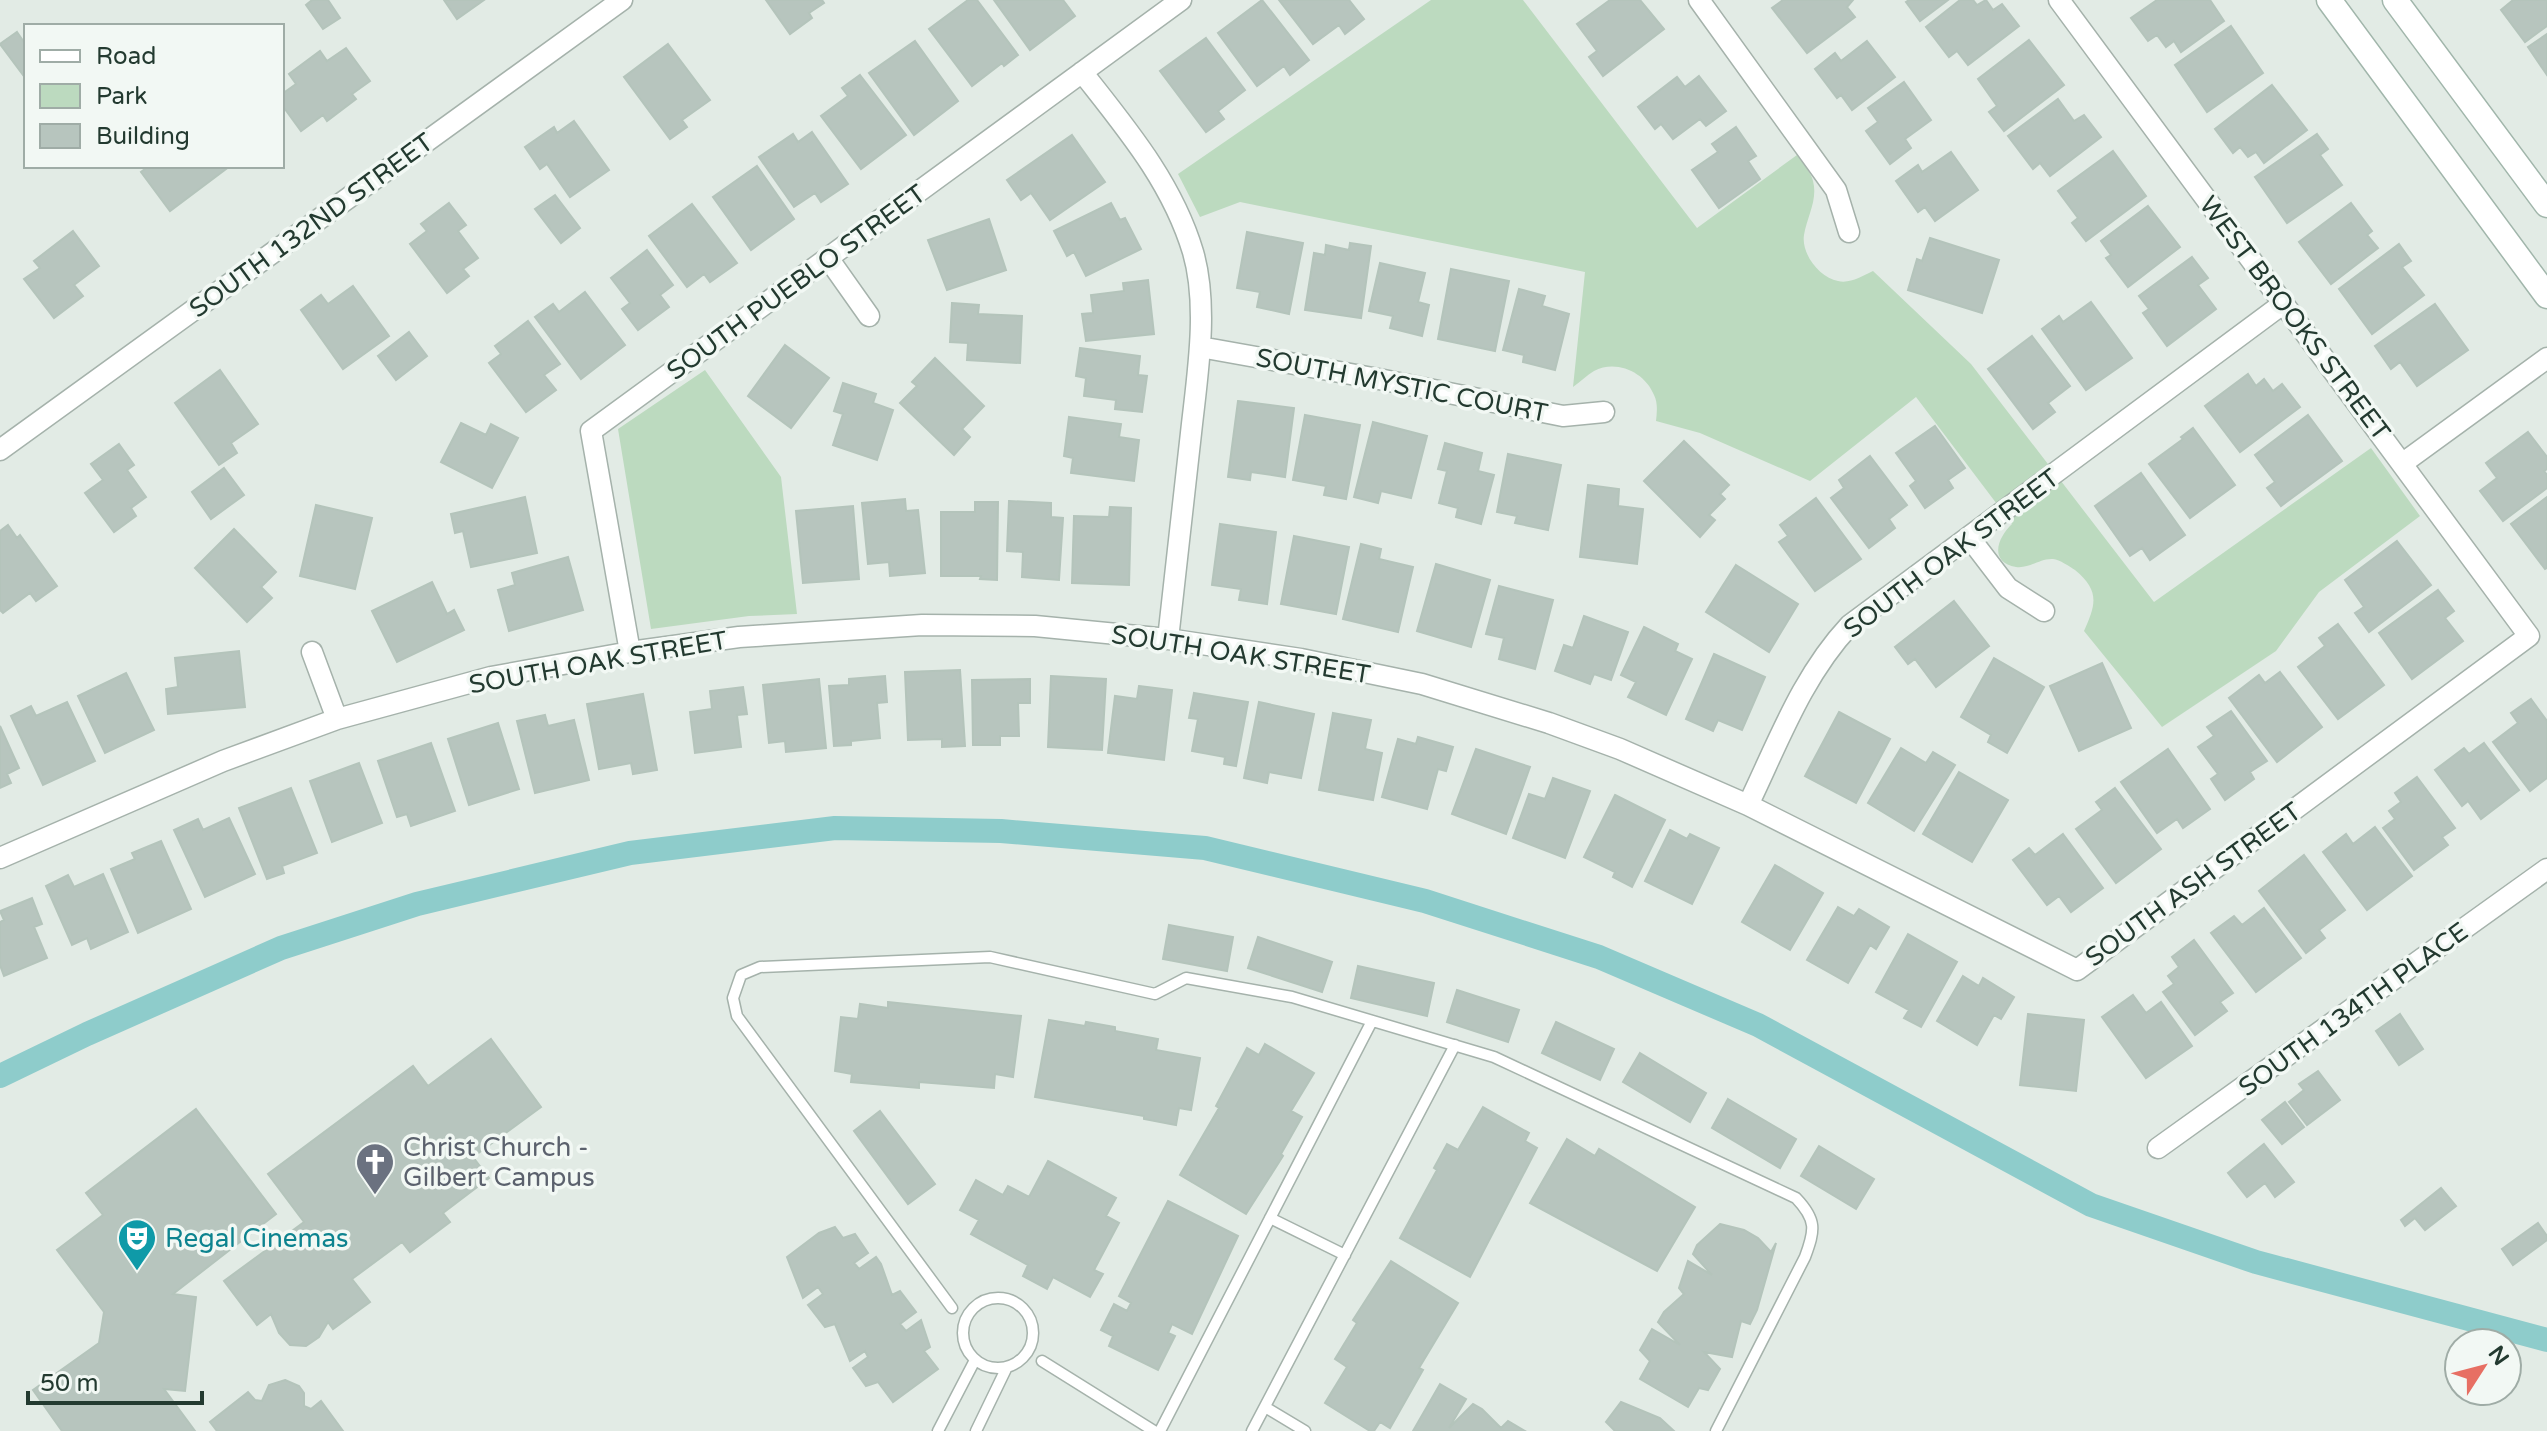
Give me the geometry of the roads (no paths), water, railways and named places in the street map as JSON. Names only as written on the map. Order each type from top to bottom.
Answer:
[{"type":"main road","points":[[2329,0],[2547,296]]},
{"type":"main road","points":[[2395,0],[2547,205]]},
{"type":"street","name":"SOUTH 132ND STREET","points":[[0,450],[622,0]]},
{"type":"street","name":"SOUTH PUEBLO STREET","points":[[630,652],[591,431],[1181,0]]},
{"type":"street","points":[[1699,0],[1836,190],[1849,232]]},
{"type":"street","name":"WEST BROOKS STREET","points":[[2059,0],[2529,636]]},
{"type":"street","points":[[1082,72],[1152,162],[1169,191],[1193,253],[1199,282],[1200,347],[1168,639]]},
{"type":"street","points":[[828,258],[869,316]]},
{"type":"street","name":"SOUTH OAK STREET","points":[[0,858],[223,761],[337,719],[491,677],[630,652],[739,637],[922,625],[1035,626],[1168,639],[1363,671],[1465,697],[1620,749],[1748,805],[1811,673],[1850,625],[2284,303]]},
{"type":"street","name":"SOUTH MYSTIC COURT","points":[[1200,347],[1563,416],[1604,412]]},
{"type":"street","points":[[2403,463],[2547,358]]},
{"type":"street","points":[[1969,537],[2008,588],[2044,611]]},
{"type":"street","name":"SOUTH ASH STREET","points":[[1748,805],[2077,970],[2529,636]]},
{"type":"street","points":[[312,652],[337,719]]},
{"type":"street","name":"SOUTH 134TH PLACE","points":[[2158,1148],[2547,869]]},
{"type":"lane","points":[[966,1318],[952,1308],[737,1016],[733,998],[741,975],[760,967],[990,957],[1155,994],[1186,978],[1292,997],[1455,1045],[1494,1057],[1575,1094],[1796,1198],[1808,1210],[1814,1231],[1805,1257],[1716,1431]]},
{"type":"lane","points":[[1160,1431],[1372,1021]]},
{"type":"lane","points":[[1252,1431],[1455,1045]]},
{"type":"lane","points":[[1270,1218],[1345,1255]]},
{"type":"lane","points":[[976,1431],[1006,1369],[1027,1353],[1032,1325],[1021,1306],[999,1297],[988,1298],[966,1318],[965,1346],[975,1360],[992,1368],[1006,1369]]},
{"type":"lane","points":[[1027,1353],[1154,1431]]},
{"type":"lane","points":[[938,1431],[975,1360]]},
{"type":"lane","points":[[1265,1407],[1305,1431]]},
{"type":"waterway","points":[[0,1076],[281,948],[417,904],[630,853],[835,828],[1001,831],[1205,848],[1425,901],[1599,957],[1758,1025],[2091,1205],[2256,1262],[2547,1340]]},
{"type":"place","name":"Christ Church - Gilbert Campus","points":[[375,1196]]},
{"type":"place","name":"Regal Cinemas","points":[[137,1272]]}]
